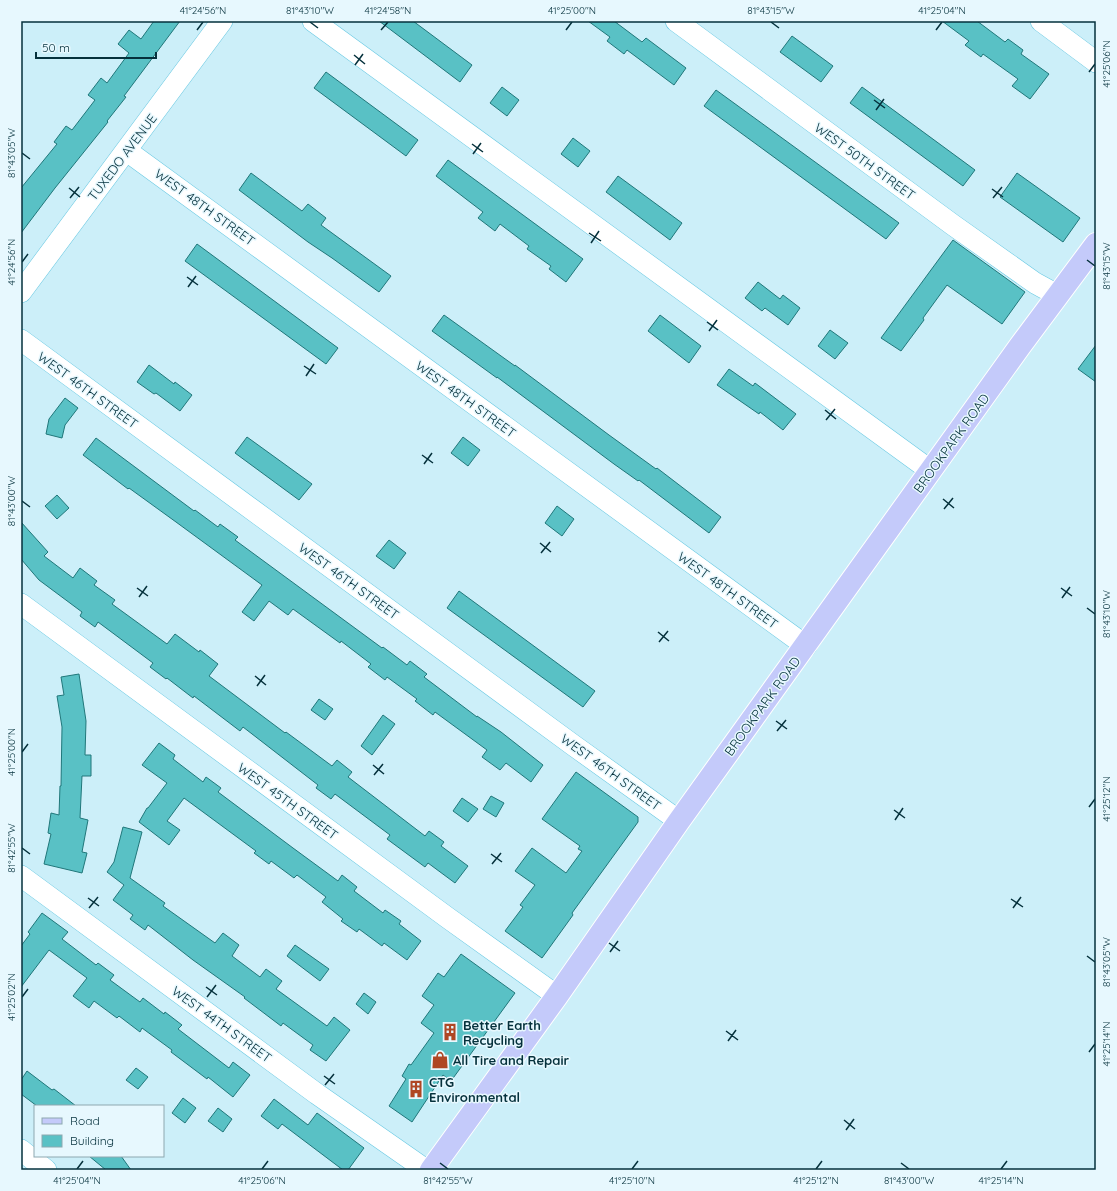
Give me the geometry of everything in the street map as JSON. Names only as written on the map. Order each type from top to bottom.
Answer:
[{"type":"main road","name":"BROOKPARK ROAD","points":[[431,1170],[557,996],[679,821],[1096,244]]},
{"type":"street","name":"TUXEDO AVENUE","points":[[21,292],[222,21]]},
{"type":"street","points":[[313,21],[931,471]]},
{"type":"street","name":"WEST 50TH STREET","points":[[676,21],[953,226],[1035,283],[1057,296]]},
{"type":"street","points":[[1040,21],[1096,62]]},
{"type":"street","name":"WEST 48TH STREET","points":[[127,151],[806,646]]},
{"type":"street","name":"WEST 46TH STREET","points":[[21,340],[560,736],[679,821]]},
{"type":"street","name":"WEST 45TH STREET","points":[[21,604],[448,918],[557,996]]},
{"type":"street","name":"WEST 44TH STREET","points":[[21,876],[317,1094],[426,1170]]},
{"type":"street","points":[[21,1150],[46,1170]]},
{"type":"building","points":[[154,21],[180,21],[124,96],[126,97],[107,121],[108,122],[21,233],[21,188],[57,144],[54,142],[66,126],[72,130],[95,100],[88,95],[101,78],[107,83],[129,53],[118,44],[129,30],[141,39]]},
{"type":"building","points":[[379,21],[413,21],[472,65],[460,82]]},
{"type":"building","points":[[588,21],[614,21],[642,42],[646,38],[686,68],[674,85],[627,50],[624,54],[607,41],[610,37]]},
{"type":"building","points":[[942,21],[977,21],[1005,42],[1008,39],[1023,50],[1021,54],[1049,74],[1030,99],[1012,86],[1018,79],[983,54],[981,57],[965,45],[969,41]]},
{"type":"building","points":[[792,36],[833,66],[821,82],[780,52]]},
{"type":"building","points":[[326,72],[418,140],[406,156],[314,88]]},
{"type":"building","points":[[502,87],[519,100],[507,116],[490,103]]},
{"type":"building","points":[[862,87],[975,170],[963,186],[850,103]]},
{"type":"building","points":[[716,90],[899,223],[886,239],[704,106]]},
{"type":"building","points":[[573,138],[590,151],[578,167],[561,154]]},
{"type":"building","points":[[448,160],[583,259],[566,282],[549,269],[551,266],[527,249],[529,246],[500,224],[495,231],[478,218],[483,212],[436,176]]},
{"type":"building","points":[[251,173],[302,211],[308,204],[326,218],[321,225],[391,276],[379,292],[308,242],[239,190]]},
{"type":"building","points":[[1017,173],[1080,218],[1063,242],[1000,197]]},
{"type":"building","points":[[618,176],[682,223],[670,240],[606,192]]},
{"type":"building","points":[[953,240],[1025,292],[1002,324],[947,285],[901,351],[881,338]]},
{"type":"building","points":[[197,244],[338,348],[326,364],[185,261]]},
{"type":"building","points":[[758,282],[780,299],[783,295],[800,308],[788,325],[765,308],[762,311],[745,298]]},
{"type":"building","points":[[444,315],[515,365],[656,469],[657,468],[721,517],[709,533],[639,480],[638,481],[614,464],[497,377],[432,331]]},
{"type":"building","points":[[660,315],[701,346],[689,363],[648,331]]},
{"type":"building","points":[[830,330],[848,343],[835,359],[818,346]]},
{"type":"building","points":[[1096,345],[1096,382],[1078,369]]},
{"type":"building","points":[[149,365],[174,384],[175,382],[192,395],[180,411],[156,393],[154,394],[137,382]]},
{"type":"building","points":[[729,369],[753,386],[755,383],[796,414],[783,430],[760,412],[759,414],[717,385]]},
{"type":"building","points":[[65,398],[78,408],[65,425],[62,438],[46,434],[49,419]]},
{"type":"building","points":[[247,437],[312,484],[299,500],[235,453]]},
{"type":"building","points":[[463,437],[480,450],[468,466],[451,453]]},
{"type":"building","points":[[96,438],[194,511],[195,510],[218,527],[220,524],[238,537],[235,540],[382,648],[383,647],[407,665],[410,661],[427,674],[424,677],[477,717],[501,732],[543,765],[531,782],[506,763],[500,770],[482,757],[487,750],[435,712],[433,715],[415,701],[417,699],[387,677],[385,680],[368,667],[371,664],[341,641],[340,643],[293,609],[288,615],[269,601],[254,621],[242,612],[262,585],[83,455]]},
{"type":"building","points":[[57,495],[69,508],[57,519],[45,506]]},
{"type":"building","points":[[557,506],[574,519],[562,536],[545,523]]},
{"type":"building","points":[[21,522],[48,552],[44,556],[73,578],[80,568],[97,581],[94,585],[115,600],[112,604],[167,644],[175,634],[199,652],[200,650],[218,664],[209,676],[332,766],[337,760],[352,772],[348,777],[425,836],[429,831],[444,842],[441,846],[468,866],[455,883],[428,863],[425,867],[387,839],[390,835],[335,794],[331,799],[316,788],[318,785],[243,727],[240,731],[194,696],[193,698],[167,678],[166,679],[150,667],[153,663],[98,622],[95,627],[80,616],[82,612],[39,580],[21,559]]},
{"type":"building","points":[[389,540],[406,553],[394,569],[376,556]]},
{"type":"building","points":[[459,591],[595,691],[583,707],[447,608]]},
{"type":"building","points":[[79,674],[86,721],[85,755],[91,755],[91,776],[82,776],[80,818],[88,820],[82,852],[87,853],[82,873],[44,864],[51,834],[48,833],[51,813],[59,815],[62,727],[57,696],[64,695],[61,677]]},
{"type":"building","points":[[319,699],[333,709],[325,720],[311,710]]},
{"type":"building","points":[[383,715],[395,724],[372,755],[361,746]]},
{"type":"building","points":[[159,743],[175,755],[173,759],[203,782],[206,777],[221,788],[218,792],[293,848],[338,881],[342,875],[357,887],[354,891],[383,913],[385,910],[401,921],[399,924],[421,941],[407,960],[384,943],[382,946],[359,929],[357,932],[341,921],[343,919],[322,902],[326,897],[297,875],[294,878],[271,861],[269,864],[254,853],[256,851],[184,798],[167,821],[180,830],[169,845],[139,822],[147,808],[167,783],[142,765]]},
{"type":"building","points":[[576,772],[638,817],[638,822],[572,913],[573,915],[542,958],[505,931],[523,907],[520,905],[535,885],[515,871],[532,848],[566,873],[582,851],[578,849],[580,846],[542,819]]},
{"type":"building","points":[[491,796],[504,803],[496,817],[483,809]]},
{"type":"building","points":[[462,798],[478,809],[468,822],[453,811]]},
{"type":"building","points":[[123,827],[142,832],[130,878],[165,903],[163,906],[215,943],[223,933],[239,945],[232,956],[260,977],[266,969],[282,981],[276,989],[327,1026],[334,1017],[350,1030],[326,1061],[310,1050],[313,1045],[283,1023],[281,1026],[244,998],[245,997],[193,960],[148,925],[145,930],[130,919],[133,915],[113,900],[124,885],[107,872],[114,862]]},
{"type":"building","points":[[42,913],[68,932],[62,939],[96,965],[98,963],[114,975],[110,980],[140,1002],[143,998],[164,1014],[165,1012],[182,1025],[178,1029],[229,1068],[233,1062],[250,1075],[233,1097],[208,1077],[207,1079],[171,1052],[172,1050],[142,1028],[140,1032],[119,1016],[117,1018],[94,1001],[89,1008],[73,996],[87,978],[49,950],[21,987],[21,946],[30,934],[28,932]]},
{"type":"building","points":[[295,945],[329,969],[320,981],[287,956]]},
{"type":"building","points":[[461,954],[515,993],[451,1081],[443,1075],[412,1122],[389,1106],[406,1079],[402,1076],[409,1064],[411,1065],[434,1033],[421,1023],[434,1005],[422,996],[438,973],[444,977]]},
{"type":"building","points":[[364,993],[376,1002],[368,1014],[356,1004]]},
{"type":"building","points":[[136,1068],[148,1077],[138,1089],[126,1080]]},
{"type":"building","points":[[27,1071],[75,1105],[36,1105],[21,1094],[21,1080]]},
{"type":"building","points":[[183,1098],[196,1108],[185,1123],[172,1113]]},
{"type":"building","points":[[274,1099],[308,1125],[317,1113],[364,1148],[348,1170],[343,1170],[282,1124],[278,1129],[261,1116]]},
{"type":"building","points":[[218,1108],[232,1119],[223,1132],[208,1121]]},
{"type":"building","points":[[90,1157],[122,1157],[131,1170],[106,1170]]},
{"type":"place","name":"Better Earth Recycling","points":[[450,1032]]},
{"type":"place","name":"All Tire and Repair","points":[[440,1060]]},
{"type":"place","name":"CTG Environmental","points":[[416,1089]]}]
